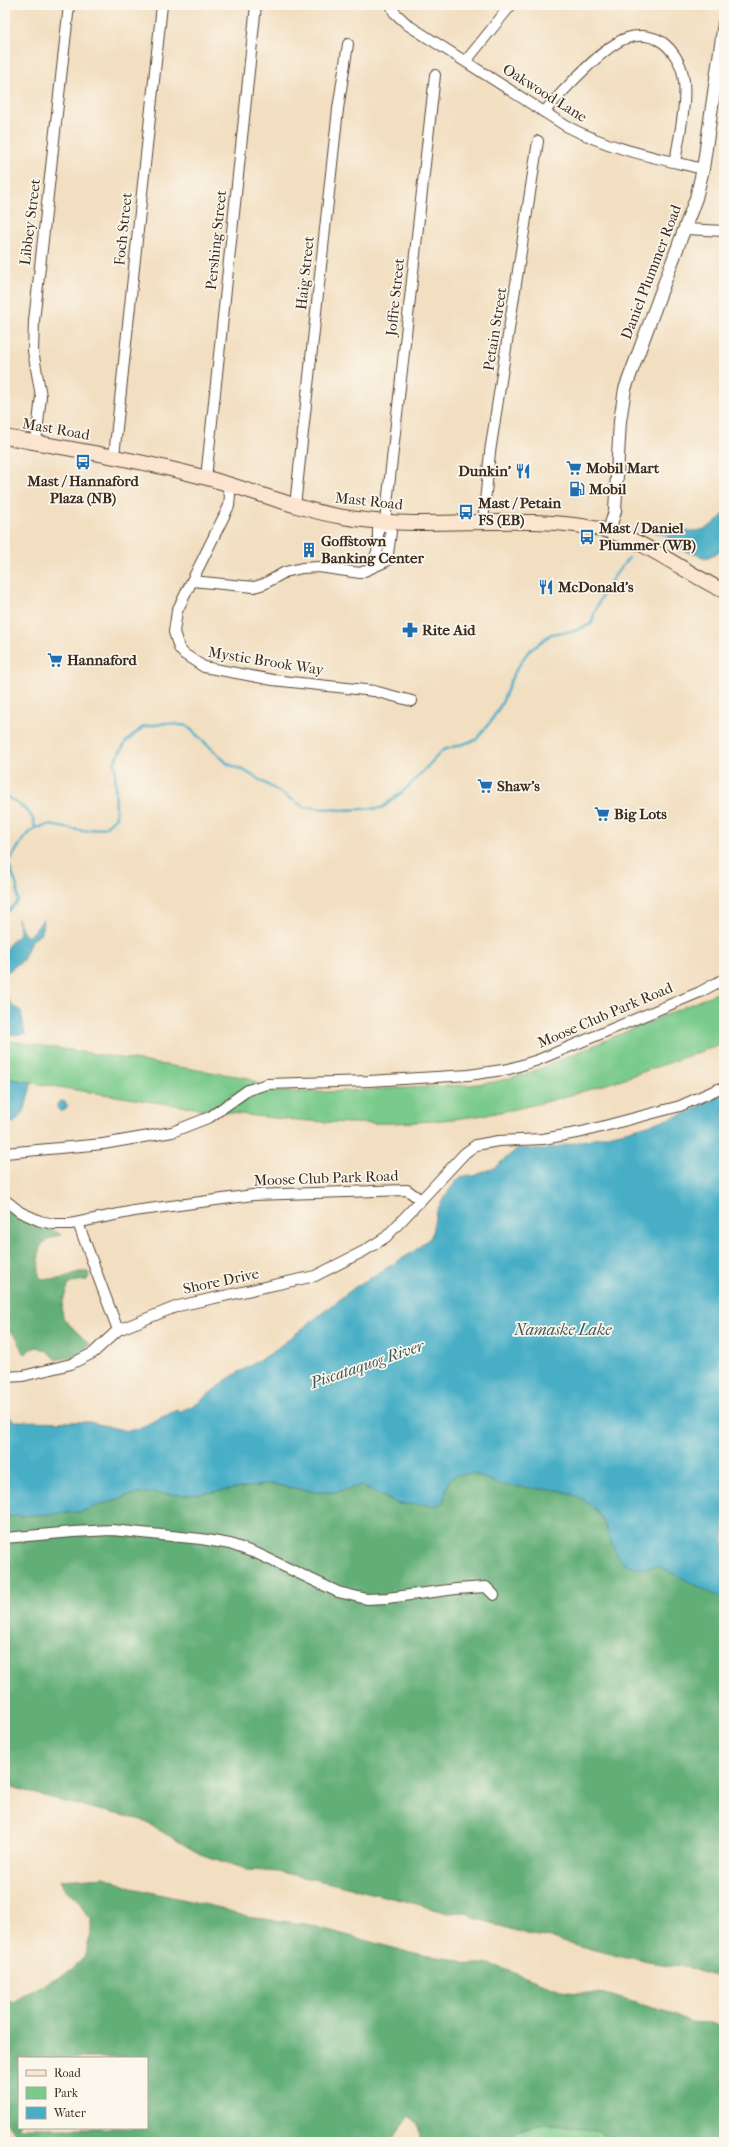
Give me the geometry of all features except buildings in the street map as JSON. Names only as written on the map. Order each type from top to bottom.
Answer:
[{"type":"main road","name":"Mast Road","points":[[5,437],[114,456],[206,478],[295,506],[342,517],[385,522],[554,522],[609,531],[633,542],[724,591]]},
{"type":"street","name":"Libbey Street","points":[[36,442],[41,396],[34,351],[34,321],[69,5]]},
{"type":"street","name":"Foch Street","points":[[114,456],[162,5]]},
{"type":"street","name":"Pershing Street","points":[[206,478],[256,5]]},
{"type":"street","name":"Oakwood Lane","points":[[391,5],[394,12],[408,25],[566,126],[602,143],[642,156],[703,169]]},
{"type":"street","points":[[466,61],[511,5]]},
{"type":"street","name":"Daniel Plummer Road","points":[[609,531],[615,511],[620,421],[625,389],[686,229],[703,169],[724,23]]},
{"type":"street","points":[[544,112],[571,83],[618,42],[636,36],[656,39],[671,50],[681,66],[683,75],[683,105],[675,162]]},
{"type":"street","name":"Haig Street","points":[[295,506],[335,140],[348,44]]},
{"type":"street","name":"Joffre Street","points":[[385,522],[435,75]]},
{"type":"street","name":"Petain Street","points":[[483,522],[486,482],[538,141]]},
{"type":"street","points":[[686,229],[724,231]]},
{"type":"street","name":"Mystic Brook Way","points":[[226,484],[230,495],[229,506],[177,611],[174,632],[179,648],[184,654],[196,664],[273,680],[374,691],[412,701]]},
{"type":"street","points":[[192,580],[254,587],[264,584],[285,572],[302,568],[319,567],[360,573],[387,561],[391,532],[385,522],[378,530],[378,549],[371,568]]},
{"type":"street","name":"Moose Club Park Road","points":[[5,1153],[103,1144],[172,1132],[201,1122],[218,1112],[248,1090],[267,1084],[369,1081],[462,1075],[510,1069],[545,1057],[700,992],[724,980]]},
{"type":"street","points":[[421,1200],[465,1153],[476,1145],[498,1141],[543,1139],[576,1133],[680,1106],[718,1089]]},
{"type":"street","name":"Moose Club Park Road","points":[[5,1200],[20,1212],[40,1221],[54,1224],[78,1223],[134,1211],[253,1195],[406,1190],[421,1200]]},
{"type":"street","name":"Shore Drive","points":[[118,1330],[196,1301],[296,1282],[315,1276],[364,1251],[386,1237],[421,1200]]},
{"type":"street","points":[[5,1377],[14,1378],[80,1361],[104,1344],[118,1330],[78,1223]]},
{"type":"street","points":[[5,1538],[112,1530],[201,1539],[230,1544],[258,1554],[338,1592],[367,1599],[486,1587],[494,1595]]},
{"type":"green space","points":[[724,990],[724,1043],[602,1086],[540,1103],[477,1116],[435,1121],[395,1123],[355,1123],[276,1118],[195,1108],[5,1078],[5,1040],[249,1078],[271,1092],[327,1092],[469,1085],[495,1082],[529,1073]]},
{"type":"green space","points":[[5,1208],[33,1224],[61,1235],[42,1244],[39,1254],[39,1276],[42,1279],[59,1279],[79,1272],[88,1272],[89,1276],[87,1280],[69,1284],[62,1306],[64,1319],[89,1344],[79,1354],[65,1359],[55,1359],[46,1350],[37,1347],[29,1350],[26,1354],[22,1352],[18,1339],[5,1327]]},
{"type":"green space","points":[[466,1472],[564,1491],[582,1499],[596,1510],[603,1521],[617,1556],[634,1567],[659,1566],[724,1600],[724,1980],[689,1968],[656,1963],[632,1957],[622,1957],[551,1938],[526,1934],[475,1918],[467,1912],[447,1913],[417,1904],[313,1879],[279,1872],[249,1870],[200,1854],[142,1820],[65,1802],[5,1785],[5,1517],[80,1512],[129,1495],[148,1493],[190,1495],[271,1484],[316,1492],[335,1492],[361,1486],[399,1504],[438,1505],[443,1503],[449,1480]]},
{"type":"green space","points":[[105,1877],[132,1888],[221,1908],[247,1917],[306,1924],[415,1954],[452,1959],[470,1964],[490,1964],[566,1992],[609,1995],[674,2014],[690,2022],[711,2023],[724,2028],[724,2142],[609,2142],[600,2132],[558,2124],[532,2125],[515,2132],[498,2142],[421,2142],[418,2124],[410,2116],[389,2142],[24,2142],[5,2122],[5,2003],[8,2001],[13,2002],[36,1988],[72,1970],[84,1957],[91,1934],[91,1919],[79,1902],[64,1888],[60,1880]]},
{"type":"green space","points":[[558,2124],[600,2132],[609,2142],[498,2142],[513,2133],[526,2128],[540,2125]]},
{"type":"water","points":[[724,514],[724,550],[706,558],[683,550],[665,541],[672,529],[688,531],[700,530],[717,521]]},
{"type":"water","points":[[18,919],[23,932],[27,937],[35,931],[43,919],[42,933],[31,941],[23,960],[5,974],[5,949],[19,934]]},
{"type":"water","points":[[5,995],[13,1006],[21,1011],[25,1034],[5,1035]]},
{"type":"water","points":[[5,1078],[32,1082],[24,1112],[14,1123],[5,1122]]},
{"type":"water","name":"Namaske Lake","points":[[724,1092],[724,1600],[659,1566],[644,1568],[634,1567],[624,1563],[617,1556],[603,1521],[596,1510],[582,1499],[564,1491],[500,1485],[472,1473],[457,1475],[449,1480],[443,1503],[438,1505],[399,1504],[361,1486],[335,1492],[316,1492],[271,1484],[190,1495],[148,1493],[129,1495],[80,1512],[5,1517],[5,1417],[11,1418],[13,1421],[90,1422],[127,1431],[137,1429],[177,1410],[179,1412],[198,1403],[229,1378],[270,1354],[355,1287],[413,1252],[431,1237],[436,1213],[442,1200],[457,1180],[468,1175],[474,1176],[494,1168],[518,1148],[543,1150],[638,1128],[687,1113]]},
{"type":"water","points":[[62,1101],[67,1106],[62,1111],[57,1106]]},
{"type":"waterway","points":[[655,532],[670,536]]},
{"type":"waterway","points":[[5,915],[18,901],[17,886],[8,863],[24,838],[35,828],[49,825],[84,831],[105,827],[116,817],[115,760],[126,742],[143,727],[166,723],[187,726],[228,764],[245,771],[304,807],[342,810],[382,808],[408,787],[443,750],[476,740],[491,721],[502,703],[513,675],[527,653],[551,634],[574,631],[591,624],[601,597],[616,573],[629,558]]},
{"type":"waterway","points":[[5,794],[28,812],[34,821],[35,828]]},
{"type":"place","name":"Mast / Hannaford Plaza (NB)","points":[[83,462]]},
{"type":"place","name":"Mobil Mart","points":[[574,468]]},
{"type":"place","name":"Dunkin'","points":[[523,471]]},
{"type":"place","name":"Mobil","points":[[577,489]]},
{"type":"place","name":"Mast / Petain FS (EB)","points":[[466,512]]},
{"type":"place","name":"Mast / Daniel Plummer (WB)","points":[[587,537]]},
{"type":"place","name":"Goffstown Banking Center","points":[[309,550]]},
{"type":"place","name":"McDonald's","points":[[546,587]]},
{"type":"place","name":"Rite Aid","points":[[410,630]]},
{"type":"place","name":"Hannaford","points":[[55,660]]},
{"type":"place","name":"Shaw's","points":[[485,786]]},
{"type":"place","name":"Big Lots","points":[[602,814]]},
{"type":"water label","name":"Piscataquog River","points":[[367,1364]]}]
